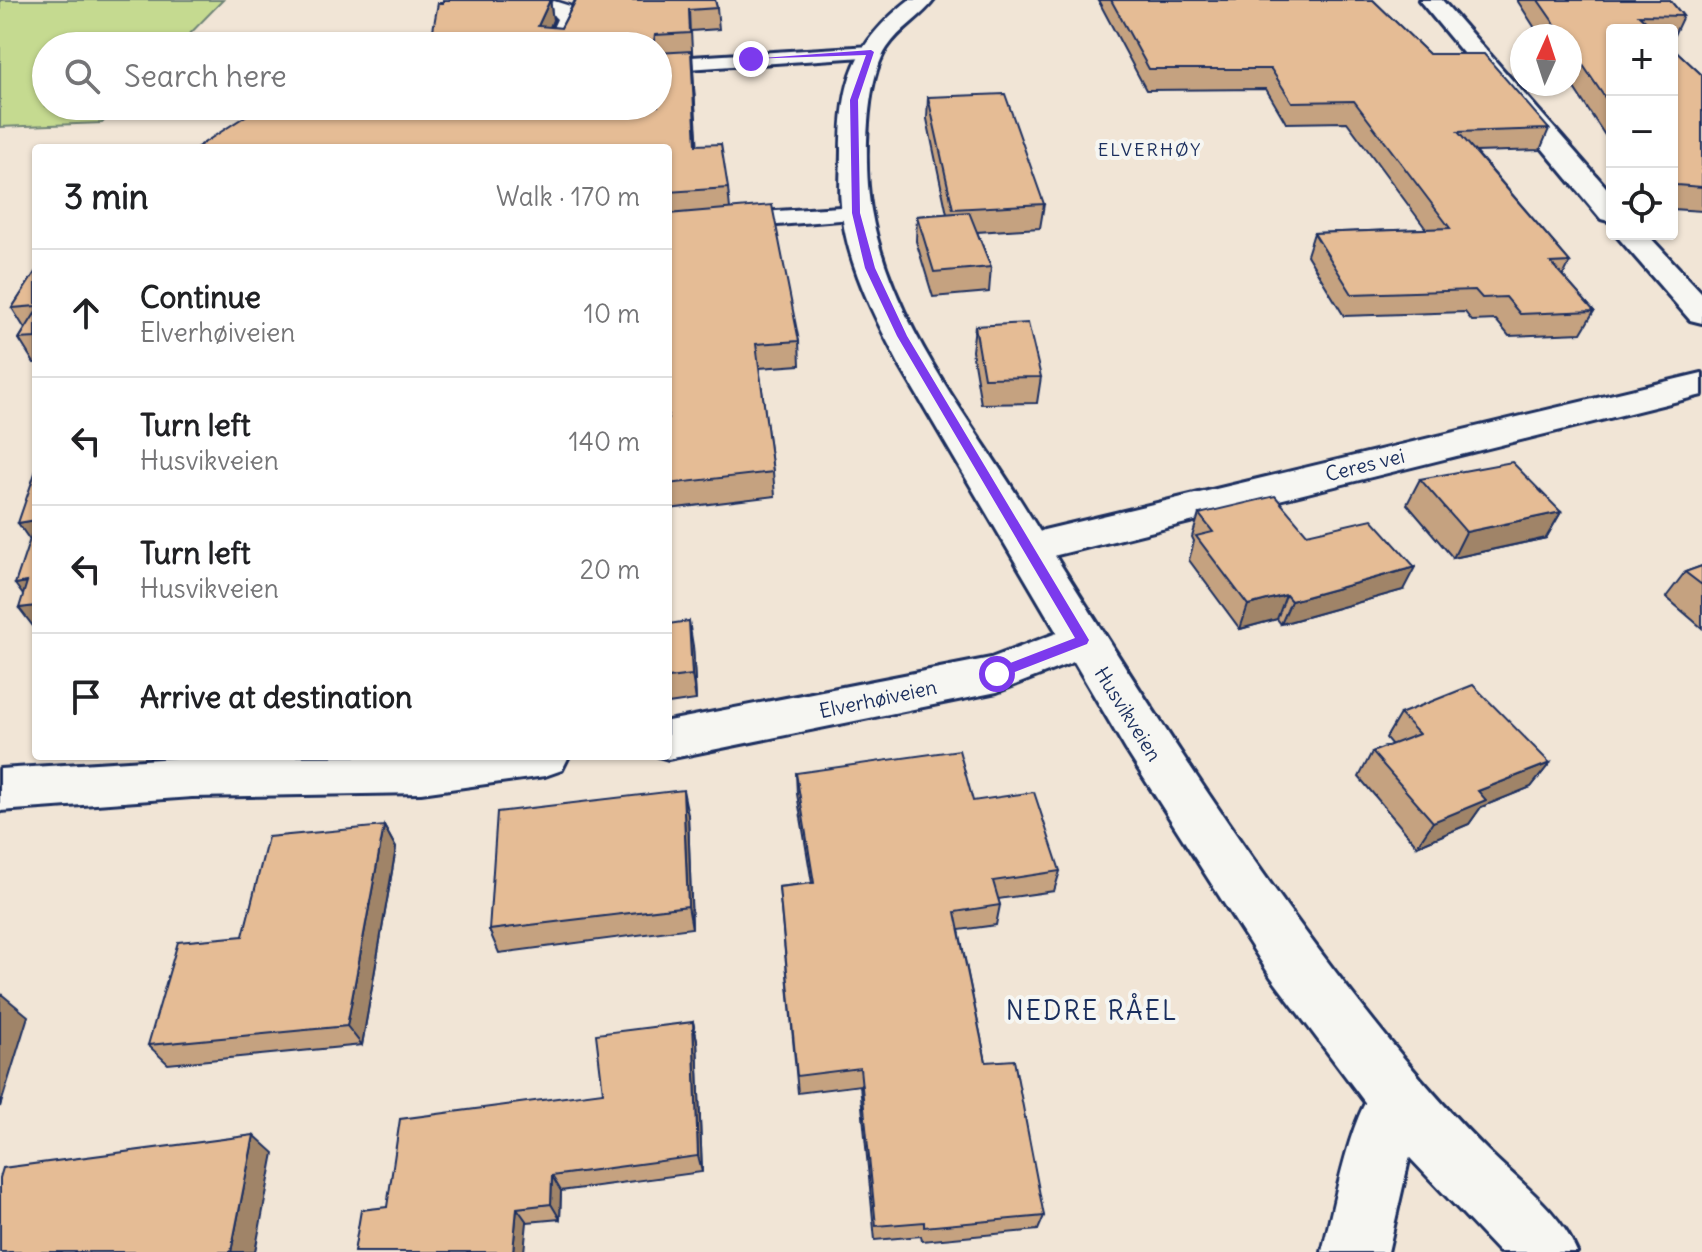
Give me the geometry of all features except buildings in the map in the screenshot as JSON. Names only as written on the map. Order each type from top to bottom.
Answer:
[{"type":"street","name":"Husvikveien","points":[[923,0],[883,35],[871,52],[854,100],[856,213],[870,268],[902,336],[1083,640],[1214,848],[1312,990],[1401,1103],[1544,1252]]},
{"type":"street","points":[[1430,0],[1606,206]]},
{"type":"street","points":[[1635,240],[1702,313]]},
{"type":"street","name":"Ceres vei","points":[[1031,552],[1044,544],[1702,384]]},
{"type":"street","name":"Elverhøiveien","points":[[672,739],[997,674],[1083,640]]},
{"type":"street","points":[[0,790],[193,767],[421,773],[516,760]]},
{"type":"street","points":[[1355,1252],[1386,1126],[1401,1103]]},
{"type":"lane","points":[[554,7],[563,10],[567,19],[561,32]]},
{"type":"lane","points":[[672,64],[871,52]]},
{"type":"lane","points":[[672,226],[856,213]]},
{"type":"green space","points":[[0,0],[223,0],[192,32],[32,32],[32,120],[105,120],[102,123],[0,127]]},
{"type":"district","name":"ELVERHØY","points":[[1150,150]]},
{"type":"district","name":"NEDRE RÅEL","points":[[1092,1011]]},
{"type":"route","points":[[751,59],[871,52],[854,100],[856,213],[870,268],[902,336],[1083,640],[997,674]]}]
